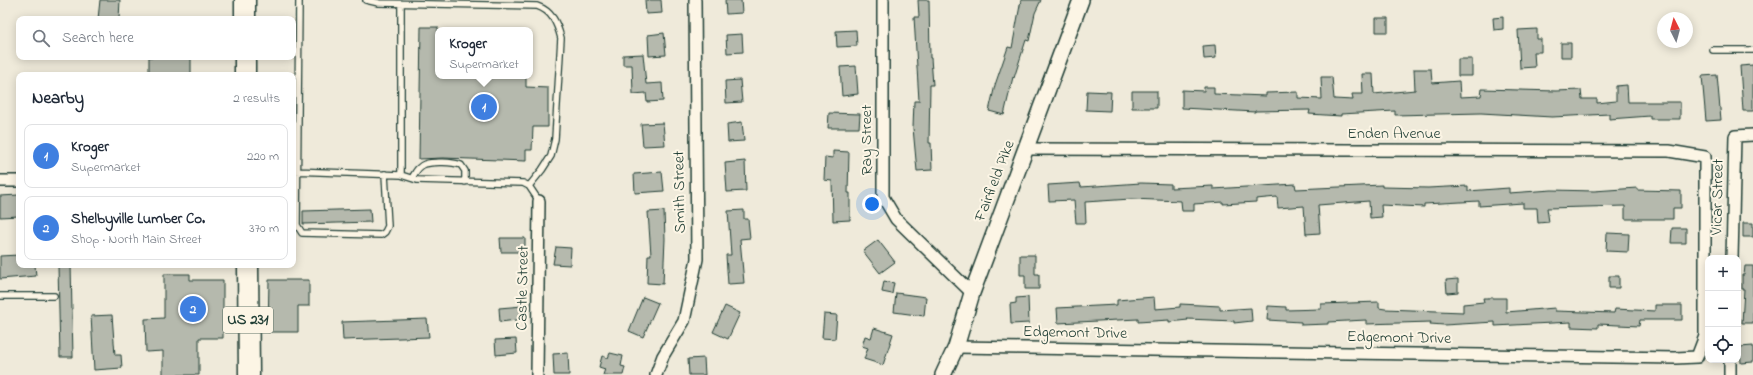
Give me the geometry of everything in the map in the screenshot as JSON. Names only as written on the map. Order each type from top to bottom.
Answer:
[{"type":"highway","points":[[245,0],[245,16]]},
{"type":"highway","points":[[245,60],[245,72]]},
{"type":"highway","name":"US 231","points":[[248,268],[249,375]]},
{"type":"street","name":"Smith Street","points":[[656,375],[663,356],[684,321],[697,259],[695,0]]},
{"type":"street","name":"Ray Street","points":[[883,0],[883,197],[896,219],[972,293]]},
{"type":"street","name":"Fairfield Pike","points":[[943,375],[956,347],[972,293],[1081,0]]},
{"type":"street","name":"Vicar Street","points":[[1732,255],[1735,136],[1753,135]]},
{"type":"street","name":"Enden Avenue","points":[[1026,149],[1669,151],[1705,157],[1705,214]]},
{"type":"street","points":[[0,181],[16,181]]},
{"type":"street","name":"Castle Street","points":[[537,375],[539,201]]},
{"type":"street","name":"Edgemont Drive","points":[[956,347],[1659,358],[1697,357],[1705,336],[1705,214]]},
{"type":"street","points":[[1730,363],[1730,375]]},
{"type":"lane","points":[[296,128],[299,0]]},
{"type":"lane","points":[[366,0],[401,4],[517,3],[537,6],[545,9],[558,25],[561,38],[555,139],[551,156],[529,186]]},
{"type":"lane","points":[[401,4],[401,175]]},
{"type":"lane","points":[[1713,50],[1753,50]]},
{"type":"lane","points":[[412,178],[417,169],[424,164],[455,163],[461,165],[465,171],[465,182]]},
{"type":"lane","points":[[296,171],[386,174],[401,175],[412,178],[465,182],[523,183],[529,186],[539,201]]},
{"type":"lane","points":[[296,189],[298,225],[302,233],[381,235],[385,232],[388,226],[386,174]]},
{"type":"lane","points":[[0,296],[54,296]]},
{"type":"building","points":[[100,0],[120,0],[119,16],[98,16]]},
{"type":"building","points":[[645,0],[661,0],[662,13],[646,14]]},
{"type":"building","points":[[725,0],[741,0],[742,13],[726,14]]},
{"type":"building","points":[[918,0],[929,0],[930,58],[933,85],[930,85],[929,143],[931,143],[932,170],[917,171],[913,128],[914,101],[919,101],[914,17],[919,17]]},
{"type":"building","points":[[1021,0],[1041,0],[1035,13],[1029,41],[1026,40],[1014,78],[1013,77],[1004,115],[989,111],[995,85],[1008,47],[1012,48]]},
{"type":"building","points":[[1503,17],[1503,29],[1494,30],[1493,18]]},
{"type":"building","points":[[1376,18],[1388,18],[1388,32],[1376,32]]},
{"type":"building","points":[[421,27],[435,27],[435,79],[526,79],[526,87],[548,88],[548,127],[533,127],[532,150],[526,150],[526,161],[443,158],[419,159]]},
{"type":"building","points":[[1537,29],[1537,39],[1541,39],[1541,52],[1534,52],[1535,67],[1520,68],[1518,30]]},
{"type":"building","points":[[856,30],[857,46],[837,47],[836,31]]},
{"type":"building","points":[[664,33],[666,55],[649,56],[648,35]]},
{"type":"building","points":[[742,34],[743,52],[727,53],[726,35]]},
{"type":"building","points":[[1561,43],[1571,43],[1571,57],[1561,57]]},
{"type":"building","points":[[1215,45],[1216,58],[1204,59],[1203,46]]},
{"type":"building","points":[[643,54],[646,84],[662,83],[663,101],[647,102],[646,93],[633,94],[632,65],[623,65],[623,55]]},
{"type":"building","points":[[1458,59],[1472,59],[1472,76],[1458,76]]},
{"type":"building","points":[[149,60],[191,60],[191,72],[149,72]]},
{"type":"building","points":[[1753,65],[1753,111],[1743,111],[1740,66]]},
{"type":"building","points":[[856,66],[858,94],[842,96],[840,67]]},
{"type":"building","points":[[1414,69],[1431,69],[1432,83],[1459,81],[1460,97],[1481,96],[1482,89],[1556,91],[1581,90],[1582,99],[1597,99],[1597,103],[1616,101],[1616,86],[1627,85],[1628,102],[1680,102],[1680,119],[1650,119],[1650,116],[1609,119],[1609,114],[1552,117],[1481,113],[1395,115],[1395,111],[1341,114],[1341,116],[1309,114],[1310,110],[1255,112],[1182,108],[1182,90],[1204,91],[1204,87],[1214,87],[1214,94],[1266,96],[1266,93],[1298,92],[1298,98],[1322,99],[1321,77],[1332,77],[1334,99],[1353,100],[1352,94],[1363,94],[1362,74],[1373,74],[1374,94],[1415,90]]},
{"type":"building","points":[[1717,75],[1721,120],[1706,121],[1702,76]]},
{"type":"building","points":[[740,80],[742,102],[726,103],[725,81]]},
{"type":"building","points":[[1087,91],[1111,92],[1110,111],[1086,110]]},
{"type":"building","points":[[1132,91],[1157,91],[1157,108],[1132,108]]},
{"type":"building","points":[[829,113],[860,114],[859,128],[828,128]]},
{"type":"building","points":[[742,122],[744,141],[728,142],[727,124]]},
{"type":"building","points":[[663,123],[665,145],[643,146],[641,124]]},
{"type":"building","points":[[833,151],[849,152],[848,193],[850,193],[850,220],[833,221],[832,181],[824,180],[825,157],[833,158]]},
{"type":"building","points":[[745,161],[746,191],[727,192],[725,163]]},
{"type":"building","points":[[662,172],[664,191],[635,193],[634,174]]},
{"type":"building","points":[[1080,183],[1081,187],[1141,183],[1171,184],[1171,188],[1213,186],[1213,189],[1295,184],[1296,189],[1382,185],[1382,187],[1428,188],[1468,186],[1468,191],[1509,188],[1509,193],[1552,190],[1594,191],[1637,188],[1637,190],[1681,191],[1681,208],[1673,208],[1673,219],[1625,219],[1625,206],[1547,208],[1549,222],[1538,223],[1537,208],[1523,208],[1523,203],[1479,206],[1479,201],[1424,204],[1424,207],[1381,205],[1382,217],[1370,218],[1369,201],[1318,205],[1320,233],[1306,234],[1304,206],[1278,208],[1277,197],[1256,199],[1256,202],[1194,204],[1194,211],[1182,211],[1181,201],[1131,199],[1085,202],[1086,223],[1076,223],[1074,200],[1049,201],[1048,185]]},
{"type":"building","points":[[16,195],[16,216],[0,217],[0,196]]},
{"type":"building","points":[[370,209],[371,222],[303,224],[303,211]]},
{"type":"building","points":[[744,210],[744,219],[748,219],[750,238],[740,239],[744,283],[728,284],[726,255],[731,255],[728,211]]},
{"type":"building","points":[[664,211],[665,239],[663,284],[647,283],[648,255],[651,255],[648,212]]},
{"type":"building","points":[[1743,223],[1753,223],[1753,237],[1743,237]]},
{"type":"building","points":[[1672,228],[1686,228],[1686,243],[1671,243]]},
{"type":"building","points":[[1607,233],[1629,234],[1628,252],[1606,251]]},
{"type":"building","points":[[500,238],[525,238],[525,252],[501,252]]},
{"type":"building","points":[[878,240],[895,262],[880,273],[863,251]]},
{"type":"building","points":[[556,247],[571,248],[570,265],[553,264]]},
{"type":"building","points":[[16,255],[16,268],[35,268],[36,276],[0,279],[0,256]]},
{"type":"building","points":[[1020,255],[1035,255],[1035,274],[1039,274],[1039,289],[1025,289],[1025,275],[1020,275]]},
{"type":"building","points":[[1745,266],[1753,266],[1753,323],[1742,323],[1744,289],[1742,289],[1742,275],[1744,275]]},
{"type":"building","points":[[58,268],[71,268],[73,357],[60,357]]},
{"type":"building","points":[[164,274],[190,274],[190,280],[223,280],[223,338],[199,338],[199,375],[163,375],[163,351],[146,352],[145,319],[164,318]]},
{"type":"building","points":[[1609,276],[1619,276],[1619,288],[1609,288]]},
{"type":"building","points":[[1458,279],[1458,292],[1447,293],[1446,280]]},
{"type":"building","points":[[269,280],[309,280],[309,306],[298,306],[298,332],[268,332]]},
{"type":"building","points":[[884,281],[894,283],[892,294],[882,292]]},
{"type":"building","points":[[896,293],[926,297],[924,316],[894,312]]},
{"type":"building","points":[[643,297],[658,303],[643,337],[629,331]]},
{"type":"building","points":[[1028,297],[1029,323],[1011,324],[1010,304],[1016,303],[1016,298]]},
{"type":"building","points":[[1154,297],[1155,309],[1180,307],[1180,304],[1220,306],[1220,310],[1251,308],[1252,321],[1234,323],[1234,321],[1187,319],[1188,320],[1169,322],[1169,320],[1138,322],[1138,319],[1058,323],[1057,308],[1117,305],[1117,300]]},
{"type":"building","points":[[1483,298],[1506,298],[1506,312],[1555,308],[1555,311],[1614,313],[1615,309],[1655,311],[1655,305],[1682,305],[1682,320],[1640,320],[1639,326],[1598,324],[1598,328],[1571,327],[1571,322],[1495,326],[1495,322],[1444,325],[1430,324],[1431,322],[1366,324],[1366,320],[1301,325],[1301,322],[1267,320],[1268,306],[1286,307],[1286,310],[1321,309],[1321,304],[1379,302],[1379,308],[1385,309],[1463,312],[1463,304],[1484,302]]},
{"type":"building","points":[[523,306],[525,319],[500,322],[499,308]]},
{"type":"building","points":[[725,306],[740,313],[728,339],[713,332]]},
{"type":"building","points":[[824,314],[837,315],[835,339],[822,338]]},
{"type":"building","points":[[112,315],[115,355],[121,355],[122,368],[94,370],[91,316]]},
{"type":"building","points":[[427,319],[429,337],[343,340],[342,322]]},
{"type":"building","points":[[874,328],[893,334],[883,365],[864,359],[868,348],[862,346],[865,336],[871,338]]},
{"type":"building","points":[[516,339],[517,353],[496,355],[495,340]]},
{"type":"building","points":[[1753,346],[1753,362],[1741,363],[1741,347]]},
{"type":"building","points":[[568,353],[569,375],[554,375],[553,354]]},
{"type":"building","points":[[610,353],[623,356],[621,366],[625,367],[623,375],[603,375],[605,369],[599,367],[602,356],[608,358]]},
{"type":"building","points":[[704,358],[705,375],[689,375],[688,359]]},
{"type":"place","name":"Kroger","points":[[484,107]]},
{"type":"place","name":"Shelbyville Lumber Co.","points":[[193,309]]}]
